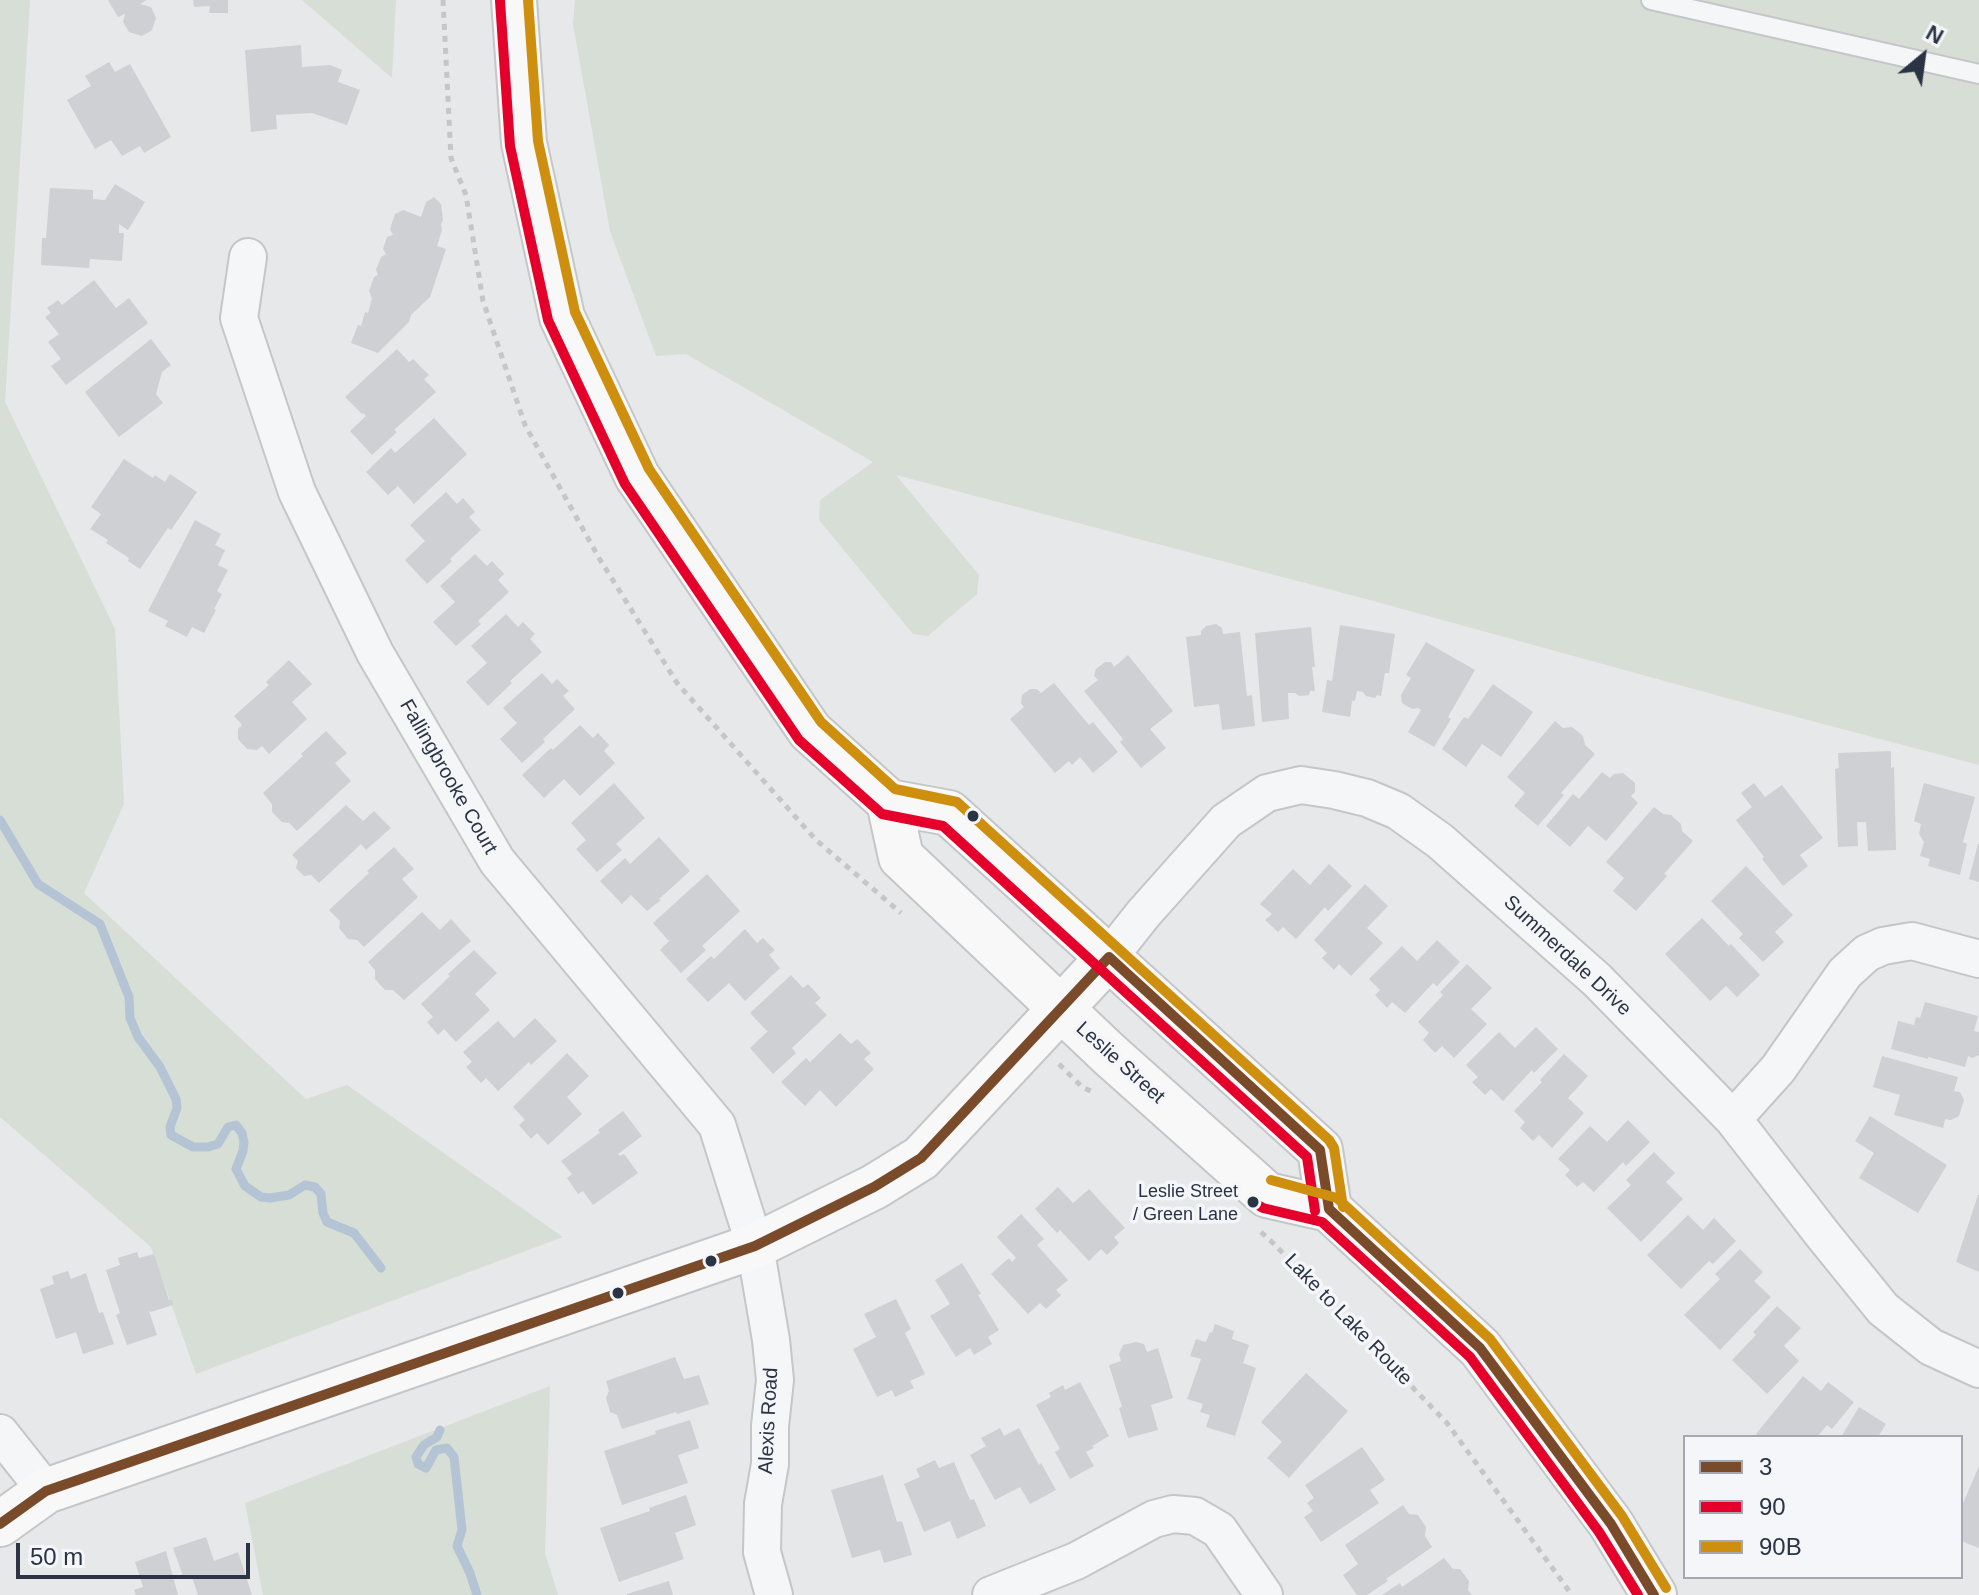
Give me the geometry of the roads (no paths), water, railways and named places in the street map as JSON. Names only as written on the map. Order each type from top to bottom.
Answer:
[{"type":"main road","points":[[514,0],[524,143],[562,317],[637,476],[810,731],[889,802],[949,813],[1320,1150],[1329,1209]]},
{"type":"main road","name":"Leslie Street","points":[[889,802],[901,857],[1060,1009],[1267,1195],[1329,1209],[1480,1348],[1611,1524],[1654,1595]]},
{"type":"main road","points":[[0,1524],[46,1491],[755,1246],[874,1187],[921,1158],[1109,957]]},
{"type":"street","name":"Fallingbrooke Court","points":[[248,257],[239,318],[297,492],[375,653],[497,861],[717,1125],[755,1246]]},
{"type":"street","name":"Summerdale Drive","points":[[1109,957],[1226,821],[1267,793],[1301,785],[1367,798],[1398,811],[1440,841],[1597,980],[1733,1119],[1883,1309],[1931,1347],[1979,1369]]},
{"type":"street","points":[[1733,1119],[1778,1069],[1845,973],[1867,953],[1883,946],[1912,941],[1979,959]]},
{"type":"street","name":"Alexis Road","points":[[755,1246],[775,1380],[770,1464],[763,1504],[762,1552],[774,1595]]},
{"type":"street","points":[[0,1433],[46,1491]]},
{"type":"street","points":[[991,1595],[1076,1561],[1154,1519],[1173,1514],[1195,1516],[1219,1530],[1264,1595]]},
{"type":"lane","points":[[1651,0],[1979,74]]},
{"type":"waterway","points":[[0,820],[38,884],[100,924],[129,997],[130,1018],[138,1037],[160,1067],[176,1099],[171,1135],[193,1147],[208,1147],[218,1144],[228,1127],[236,1125],[244,1142],[236,1169],[245,1186],[261,1197],[270,1198],[289,1195],[305,1185],[315,1187],[321,1194],[327,1222],[354,1233],[381,1268]]},
{"type":"waterway","points":[[440,1430],[437,1437],[424,1445],[416,1457],[418,1464],[426,1468],[436,1450],[447,1448],[454,1457],[462,1530],[457,1546],[477,1595]]},
{"type":"place","name":"Leslie Street / Green Lane","points":[[1253,1202]]}]
